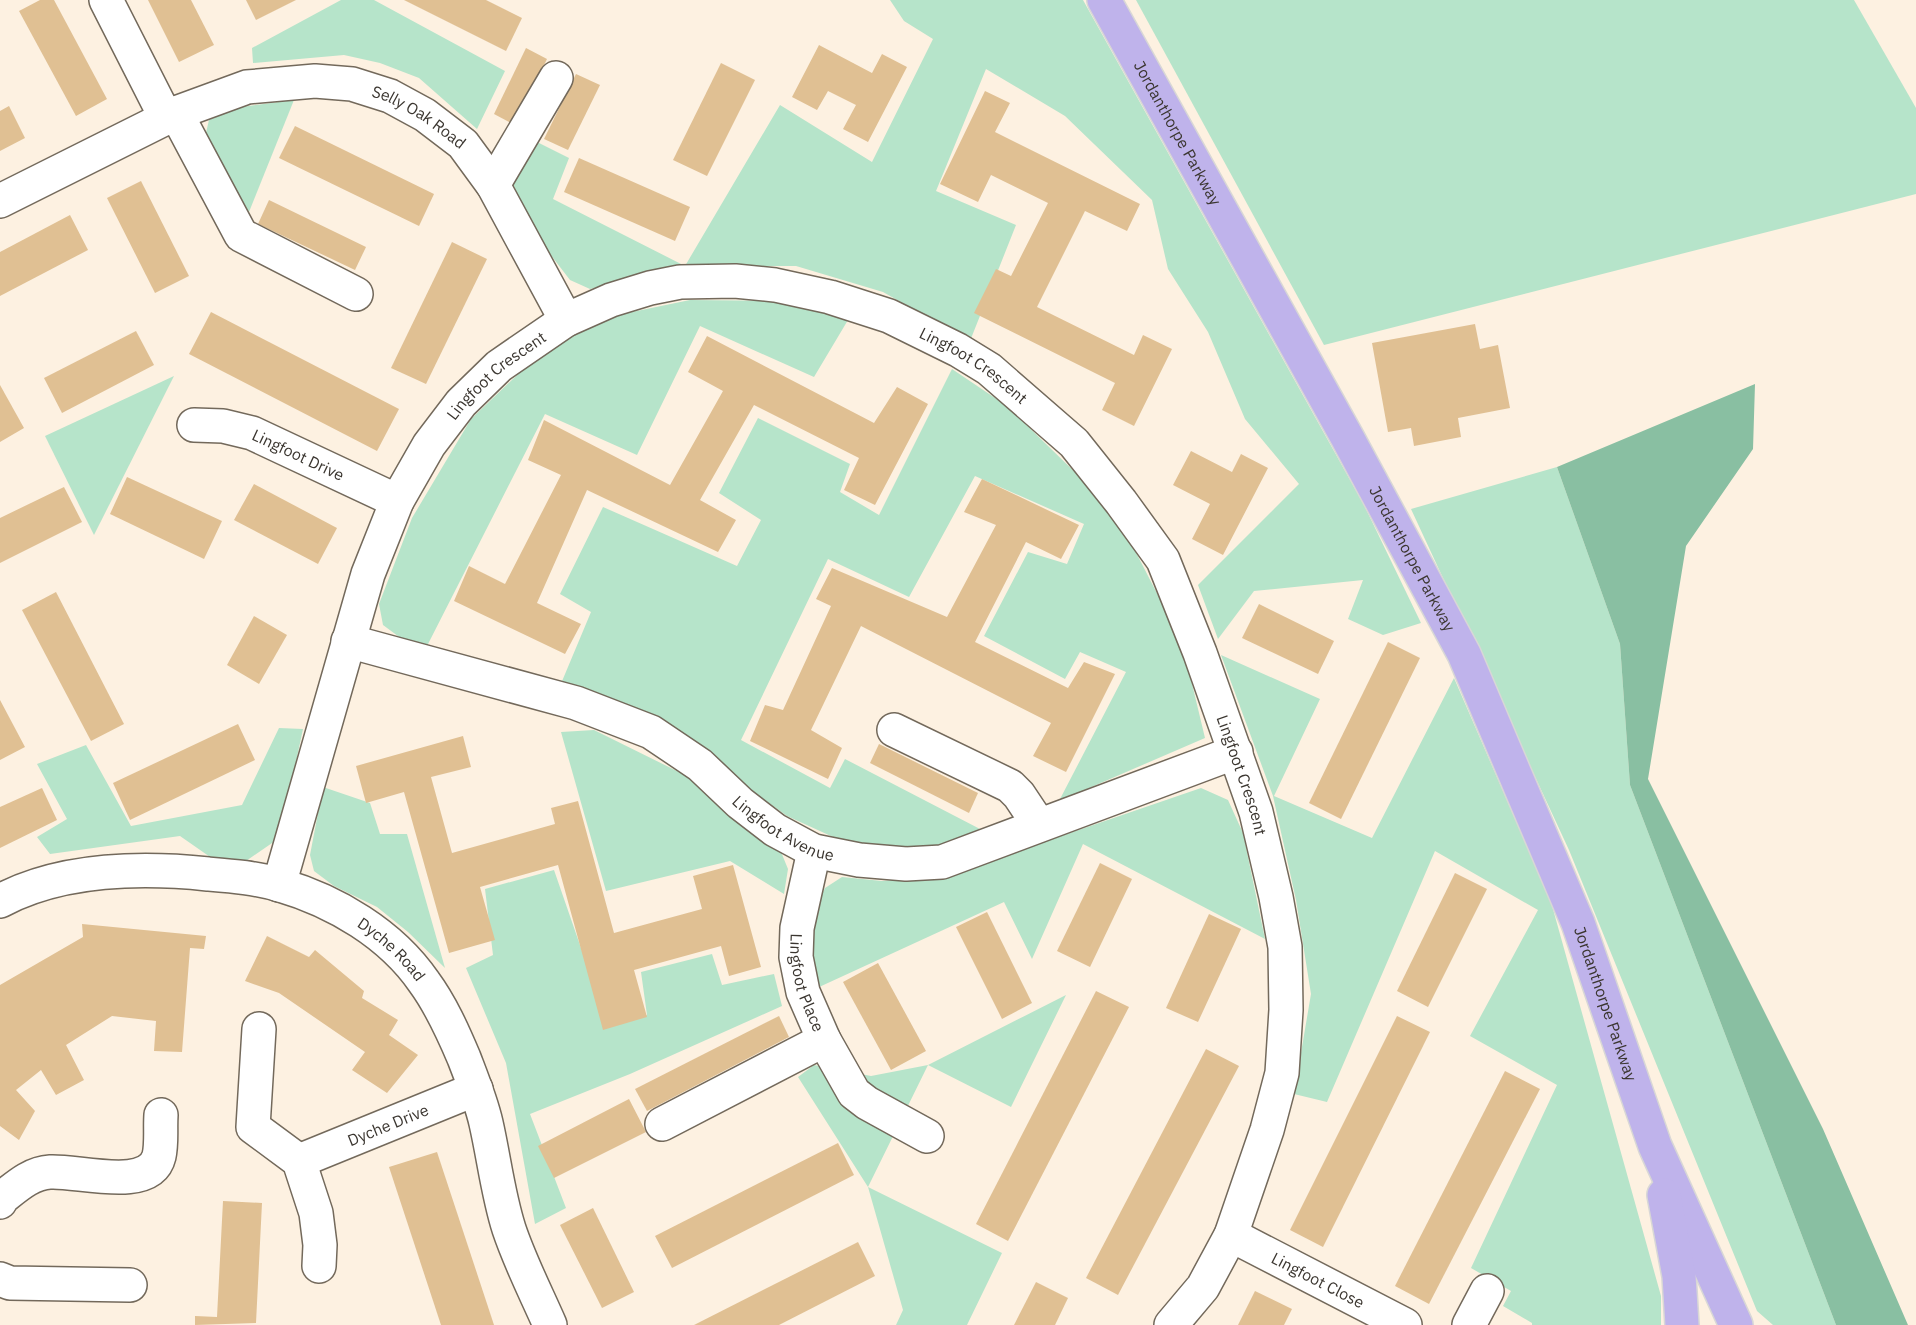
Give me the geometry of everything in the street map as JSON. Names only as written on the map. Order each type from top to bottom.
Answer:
[{"type":"main road","name":"Jordanthorpe Parkway","points":[[1104,0],[1347,437],[1464,654],[1578,922],[1655,1146],[1736,1325]]},
{"type":"main road","name":"Jordanthorpe Parkway","points":[[1655,1146],[1679,1276],[1683,1325]]},
{"type":"street","points":[[106,0],[241,235],[356,294]]},
{"type":"street","points":[[493,185],[556,78]]},
{"type":"street","name":"Selly Oak Road","points":[[0,201],[171,115],[247,87],[315,81],[352,84],[390,96],[425,115],[463,144],[493,185],[566,320]]},
{"type":"street","name":"Lingfoot Crescent","points":[[279,885],[368,574],[398,501],[429,445],[461,403],[499,366],[566,320],[611,300],[680,282],[755,283],[830,297],[890,316],[958,350],[989,369],[1074,443],[1121,502],[1163,560],[1200,653],[1256,812],[1285,947],[1286,1010],[1282,1073],[1267,1130],[1231,1235],[1203,1287],[1171,1325]]},
{"type":"street","name":"Lingfoot Drive","points":[[194,425],[223,426],[252,433],[398,501]]},
{"type":"street","name":"Lingfoot Avenue","points":[[348,641],[576,703],[651,732],[700,765],[740,803],[775,830],[814,851],[871,861],[906,864],[942,862],[1236,752]]},
{"type":"street","points":[[894,730],[1010,786],[1040,825]]},
{"type":"street","name":"Lingfoot Place","points":[[814,851],[797,928],[796,957],[803,992],[824,1040],[854,1093],[867,1103],[927,1136]]},
{"type":"street","name":"Dyche Road","points":[[0,901],[53,880],[139,870],[176,871],[227,876],[279,885],[332,904],[372,930],[401,954],[424,981],[447,1021],[476,1089],[486,1122],[509,1228],[550,1325]]},
{"type":"street","points":[[259,1029],[253,1127],[299,1161],[316,1213],[320,1245],[319,1266]]},
{"type":"street","name":"Lingfoot Place","points":[[662,1124],[824,1040]]},
{"type":"street","name":"Dyche Drive","points":[[299,1161],[476,1089]]},
{"type":"street","points":[[0,1202],[26,1179],[48,1171],[131,1178],[150,1171],[159,1157],[161,1115]]},
{"type":"street","name":"Lingfoot Close","points":[[1231,1235],[1405,1325]]},
{"type":"street","points":[[0,1280],[10,1283],[130,1285]]},
{"type":"street","points":[[1469,1325],[1487,1291]]},
{"type":"green space","points":[[341,0],[374,0],[505,71],[477,129],[419,78],[380,63],[344,55],[253,63],[252,48]]},
{"type":"green space","points":[[890,0],[1083,0],[1364,505],[1421,623],[1383,635],[1348,619],[1363,580],[1254,591],[1218,639],[1198,585],[1299,484],[1245,419],[1208,332],[1168,269],[1152,200],[1065,116],[986,69],[936,191],[1016,225],[970,341],[883,292],[796,266],[685,266],[780,105],[872,162],[933,39],[904,21]]},
{"type":"green space","points":[[1136,0],[1854,0],[1916,108],[1916,194],[1324,345]]},
{"type":"green space","points":[[294,100],[249,212],[205,137],[209,120],[241,107]]},
{"type":"green space","points":[[537,142],[569,158],[553,199],[685,266],[590,289],[570,280],[540,241],[511,180]]},
{"type":"green space","points":[[690,300],[779,301],[848,320],[814,377],[700,326],[637,455],[545,414],[427,646],[406,642],[383,625],[379,604],[412,518],[471,419],[538,355],[603,318]]},
{"type":"green space","points":[[952,369],[1007,406],[1084,481],[1127,535],[1182,642],[1205,738],[1059,801],[1126,672],[1080,652],[1065,679],[984,636],[1028,552],[1067,564],[1084,524],[975,476],[909,597],[828,559],[741,740],[830,788],[845,759],[980,829],[947,846],[855,847],[787,816],[723,770],[560,686],[591,612],[560,594],[603,507],[737,566],[761,520],[719,493],[758,418],[850,464],[840,492],[879,515]]},
{"type":"green space","points":[[174,376],[94,535],[45,436]]},
{"type":"green space","points":[[1755,384],[1753,449],[1686,546],[1648,779],[1823,1129],[1908,1325],[1836,1325],[1630,785],[1620,644],[1557,467]]},
{"type":"green space","points":[[1557,467],[1620,644],[1630,785],[1836,1325],[1773,1325],[1757,1311],[1569,850],[1411,509]]},
{"type":"green space","points":[[1221,655],[1320,699],[1274,796],[1372,838],[1454,678],[1551,902],[1661,1296],[1661,1325],[1532,1325],[1503,1306],[1511,1291],[1471,1268],[1557,1085],[1470,1036],[1538,910],[1435,851],[1327,1102],[1294,1094],[1311,994],[1296,900],[1273,796]]},
{"type":"green space","points":[[279,728],[303,729],[291,785],[275,841],[246,861],[213,859],[180,836],[50,854],[37,837],[67,819],[37,764],[86,745],[131,826],[242,805]]},
{"type":"green space","points":[[594,730],[685,775],[779,847],[788,869],[784,894],[730,861],[606,891],[561,732]]},
{"type":"green space","points":[[323,787],[370,803],[380,834],[407,834],[445,968],[408,932],[377,907],[334,886],[314,871],[310,855]]},
{"type":"green space","points":[[1201,788],[1228,800],[1243,833],[1265,939],[1083,844],[1032,959],[1004,902],[817,988],[811,937],[813,912],[825,888],[842,877],[882,881],[945,876]]},
{"type":"green space","points":[[554,870],[608,1026],[647,1015],[641,972],[712,954],[722,985],[774,974],[782,1006],[630,1074],[530,1114],[566,1208],[535,1224],[506,1063],[466,968],[493,955],[485,889]]},
{"type":"green space","points":[[1066,995],[1011,1107],[928,1065]]},
{"type":"green space","points":[[814,1065],[871,1076],[928,1065],[868,1187],[798,1077]]},
{"type":"green space","points":[[868,1187],[1002,1253],[967,1325],[896,1325],[903,1310]]},
{"type":"building","points":[[40,0],[54,0],[107,99],[76,116],[19,11]]},
{"type":"building","points":[[148,0],[191,0],[214,45],[179,62]]},
{"type":"building","points":[[246,0],[296,0],[256,20]]},
{"type":"building","points":[[404,0],[486,0],[522,18],[506,51]]},
{"type":"building","points":[[819,45],[872,73],[882,54],[907,67],[868,142],[843,129],[856,105],[828,91],[817,110],[792,97]]},
{"type":"building","points":[[526,48],[547,59],[515,125],[494,114]]},
{"type":"building","points":[[721,63],[755,80],[707,176],[673,160]]},
{"type":"building","points":[[576,74],[600,85],[568,150],[544,139]]},
{"type":"building","points":[[985,91],[1010,103],[995,132],[1140,204],[1127,231],[1085,211],[1037,307],[1134,355],[1143,335],[1172,349],[1134,426],[1102,410],[1115,383],[974,313],[996,269],[1011,276],[1048,203],[991,175],[978,202],[940,184]]},
{"type":"building","points":[[9,106],[25,138],[0,151],[0,111]]},
{"type":"building","points":[[295,126],[434,194],[419,226],[279,158]]},
{"type":"building","points":[[579,158],[690,207],[675,241],[564,192]]},
{"type":"building","points":[[141,181],[189,276],[155,293],[107,198]]},
{"type":"building","points":[[269,200],[366,247],[355,270],[258,224]]},
{"type":"building","points":[[70,215],[88,250],[0,296],[0,252]]},
{"type":"building","points":[[452,242],[487,259],[426,384],[391,368]]},
{"type":"building","points":[[211,312],[399,409],[377,451],[189,354]]},
{"type":"building","points":[[1475,324],[1480,349],[1498,345],[1510,408],[1458,418],[1461,437],[1414,446],[1411,428],[1388,432],[1372,343]]},
{"type":"building","points":[[136,331],[154,365],[62,413],[44,378]]},
{"type":"building","points":[[707,336],[874,423],[897,387],[928,404],[875,505],[844,490],[859,458],[754,405],[700,500],[736,520],[718,552],[587,490],[537,603],[581,624],[565,654],[454,601],[469,566],[505,584],[561,475],[528,460],[544,420],[670,485],[723,391],[688,372]]},
{"type":"building","points":[[0,385],[24,428],[0,442]]},
{"type":"building","points":[[1191,451],[1232,472],[1241,454],[1268,468],[1223,555],[1192,539],[1210,504],[1173,485]]},
{"type":"building","points":[[127,477],[222,521],[204,559],[110,514]]},
{"type":"building","points":[[982,479],[1079,525],[1061,559],[1026,542],[975,642],[1068,688],[1084,662],[1115,674],[1066,772],[1033,756],[1051,723],[861,626],[811,730],[842,748],[828,779],[750,741],[765,705],[783,710],[831,606],[816,599],[832,568],[947,617],[996,525],[964,512]]},
{"type":"building","points":[[254,484],[337,528],[318,564],[234,520]]},
{"type":"building","points":[[64,487],[82,522],[0,563],[0,518]]},
{"type":"building","points":[[56,592],[124,724],[91,741],[22,610]]},
{"type":"building","points":[[1259,604],[1334,641],[1318,674],[1242,638]]},
{"type":"building","points":[[254,616],[287,635],[259,684],[227,665]]},
{"type":"building","points":[[1388,642],[1420,658],[1341,819],[1309,803]]},
{"type":"building","points":[[0,700],[25,747],[0,760]]},
{"type":"building","points":[[238,724],[255,760],[130,820],[113,783]]},
{"type":"building","points":[[463,736],[471,767],[431,777],[452,853],[555,824],[551,808],[578,801],[614,933],[702,909],[693,876],[733,865],[761,967],[729,976],[721,946],[634,970],[647,1017],[603,1030],[558,865],[480,887],[495,940],[449,953],[404,792],[366,803],[356,766]]},
{"type":"building","points":[[879,744],[978,793],[969,813],[870,763]]},
{"type":"building","points":[[42,788],[57,820],[0,848],[0,807]]},
{"type":"building","points":[[1100,863],[1132,879],[1090,967],[1057,951]]},
{"type":"building","points":[[1455,873],[1487,889],[1428,1007],[1397,991]]},
{"type":"building","points":[[987,912],[1032,1003],[1002,1019],[956,927]]},
{"type":"building","points":[[1209,914],[1241,929],[1198,1022],[1166,1008]]},
{"type":"building","points":[[82,924],[206,936],[204,949],[190,948],[182,1052],[154,1051],[156,1021],[112,1016],[66,1045],[84,1080],[56,1095],[41,1070],[16,1090],[35,1111],[19,1140],[0,1126],[0,985],[83,937]]},
{"type":"building","points":[[267,936],[309,957],[315,950],[364,991],[362,998],[398,1020],[389,1035],[418,1055],[387,1093],[352,1070],[365,1052],[279,993],[245,981]]},
{"type":"building","points":[[878,963],[926,1051],[891,1070],[843,982]]},
{"type":"building","points":[[1096,991],[1129,1007],[1008,1241],[976,1224]]},
{"type":"building","points":[[779,1016],[789,1037],[647,1111],[635,1089]]},
{"type":"building","points":[[1397,1016],[1430,1032],[1323,1247],[1290,1230]]},
{"type":"building","points":[[1206,1049],[1239,1066],[1118,1295],[1086,1278]]},
{"type":"building","points":[[1505,1071],[1540,1089],[1429,1304],[1395,1286]]},
{"type":"building","points":[[629,1099],[646,1132],[554,1178],[538,1146]]},
{"type":"building","points":[[838,1143],[854,1175],[672,1268],[655,1236]]},
{"type":"building","points":[[437,1152],[494,1325],[441,1325],[389,1167]]},
{"type":"building","points":[[223,1201],[262,1203],[256,1323],[195,1325],[195,1316],[217,1317]]},
{"type":"building","points":[[593,1208],[634,1292],[602,1308],[560,1225]]},
{"type":"building","points":[[858,1242],[875,1276],[779,1325],[694,1325]]},
{"type":"building","points":[[1036,1282],[1068,1298],[1055,1325],[1014,1325]]},
{"type":"building","points":[[1255,1291],[1292,1309],[1284,1325],[1238,1325]]}]
